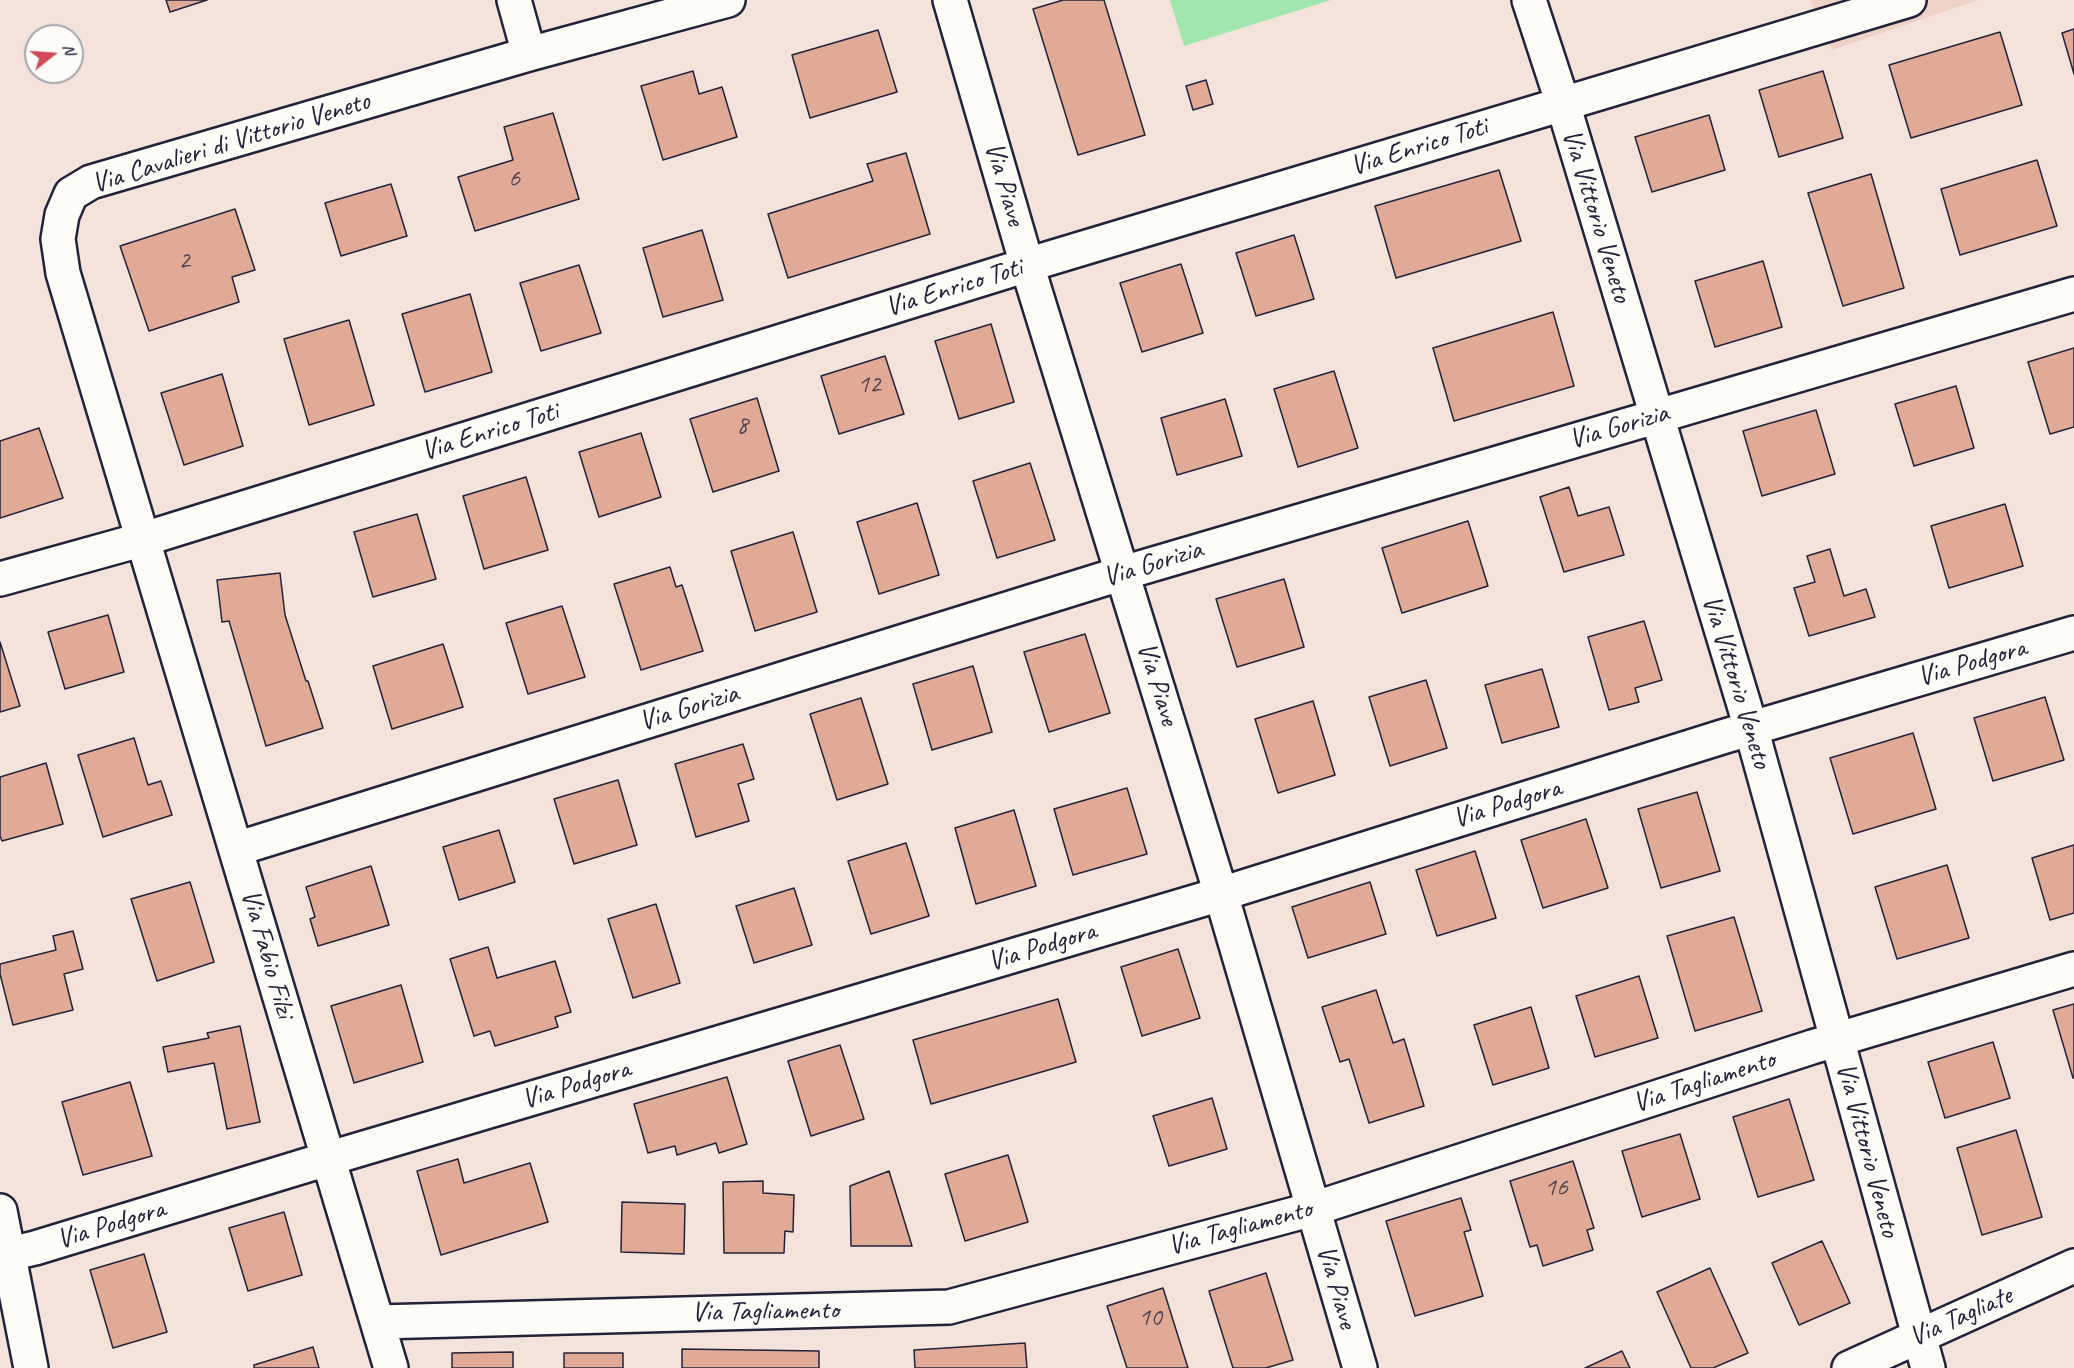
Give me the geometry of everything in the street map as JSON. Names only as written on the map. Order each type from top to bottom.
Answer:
[{"type":"street","points":[[514,0],[529,54]]},
{"type":"street","name":"Via Cavalieri di Vittorio Veneto","points":[[144,539],[63,273],[58,239],[62,215],[71,194],[91,182],[529,54],[728,0]]},
{"type":"street","name":"Via Piave","points":[[950,0],[1027,266],[1221,894],[1360,1368]]},
{"type":"street","name":"Via Vittorio Veneto","points":[[1529,0],[1563,104],[1751,728],[1928,1368]]},
{"type":"street","name":"Via Enrico Toti","points":[[0,579],[144,539],[1027,266],[1909,0]]},
{"type":"street","name":"Via Gorizia","points":[[236,849],[1123,573],[2074,294]]},
{"type":"street","name":"Via Fabio Filzi","points":[[144,539],[391,1368]]},
{"type":"street","name":"Via Podgora","points":[[9,1254],[1221,894],[1751,728],[2074,633]]},
{"type":"street","name":"Via Tagliamento","points":[[378,1322],[949,1307],[1313,1209],[1837,1039],[2074,969]]},
{"type":"street","points":[[0,1211],[31,1368]]},
{"type":"street","name":"Via Tagliate","points":[[1849,1368],[2074,1266]]},
{"type":"shaded area","points":[[1810,0],[1978,0],[1832,50]]},
{"type":"green space","points":[[1170,0],[1331,0],[1184,46]]},
{"type":"building","points":[[166,0],[207,0],[170,12]]},
{"type":"building","points":[[1063,0],[1104,0],[1145,135],[1078,155],[1033,9]]},
{"type":"building","points":[[2074,29],[2074,74],[2062,33]]},
{"type":"building","points":[[878,30],[897,92],[810,118],[792,55]]},
{"type":"building","points":[[2000,32],[2022,105],[1911,138],[1889,65]]},
{"type":"building","points":[[693,71],[699,94],[722,87],[737,137],[663,160],[641,86]]},
{"type":"building","points":[[1823,71],[1843,138],[1779,157],[1759,90]]},
{"type":"building","points":[[1206,80],[1213,104],[1193,110],[1186,86]]},
{"type":"building","points":[[553,113],[579,199],[475,231],[458,177],[513,160],[504,127]]},
{"type":"building","points":[[1709,115],[1725,170],[1652,192],[1635,137]]},
{"type":"building","points":[[906,153],[930,234],[788,278],[768,214],[873,181],[867,164]]},
{"type":"building","points":[[2037,160],[2057,226],[1960,255],[1941,189]]},
{"type":"building","points":[[1499,170],[1521,241],[1396,278],[1375,206]]},
{"type":"building","points":[[1871,174],[1904,288],[1843,306],[1808,193]]},
{"type":"building","points":[[391,184],[407,236],[341,256],[325,203]]},
{"type":"building","points":[[235,209],[255,270],[232,277],[239,302],[149,331],[120,246]]},
{"type":"building","points":[[702,230],[723,300],[663,317],[643,248]]},
{"type":"building","points":[[1294,235],[1314,299],[1256,316],[1236,253]]},
{"type":"building","points":[[1763,261],[1782,327],[1715,347],[1695,281]]},
{"type":"building","points":[[1181,264],[1203,333],[1142,352],[1120,283]]},
{"type":"building","points":[[579,265],[601,333],[541,351],[520,283]]},
{"type":"building","points":[[470,294],[492,372],[425,392],[402,314]]},
{"type":"building","points":[[1553,312],[1574,386],[1454,421],[1433,348]]},
{"type":"building","points":[[349,320],[374,405],[309,425],[284,339]]},
{"type":"building","points":[[991,324],[1014,402],[959,419],[935,341]]},
{"type":"building","points":[[2074,348],[2074,427],[2050,434],[2028,362]]},
{"type":"building","points":[[885,356],[904,414],[839,434],[821,376]]},
{"type":"building","points":[[1334,371],[1358,448],[1298,467],[1274,389]]},
{"type":"building","points":[[222,374],[243,446],[184,465],[161,393]]},
{"type":"building","points":[[1956,386],[1974,448],[1914,466],[1895,404]]},
{"type":"building","points":[[757,398],[779,471],[713,492],[690,419]]},
{"type":"building","points":[[1225,399],[1242,456],[1177,475],[1161,418]]},
{"type":"building","points":[[1816,410],[1835,474],[1762,496],[1743,431]]},
{"type":"building","points":[[39,428],[63,498],[0,518],[0,441]]},
{"type":"building","points":[[641,433],[661,497],[599,517],[579,452]]},
{"type":"building","points":[[1030,463],[1055,540],[997,558],[973,481]]},
{"type":"building","points":[[526,477],[548,550],[484,569],[463,496]]},
{"type":"building","points":[[1569,487],[1578,516],[1609,507],[1624,555],[1564,572],[1540,497]]},
{"type":"building","points":[[917,503],[939,575],[879,594],[857,522]]},
{"type":"building","points":[[2005,504],[2023,566],[1949,588],[1931,526]]},
{"type":"building","points":[[417,514],[436,579],[373,597],[354,532]]},
{"type":"building","points":[[1468,521],[1488,586],[1402,613],[1382,548]]},
{"type":"building","points":[[793,532],[817,612],[755,631],[731,551]]},
{"type":"building","points":[[1830,549],[1844,596],[1866,589],[1875,617],[1809,636],[1794,588],[1815,582],[1807,556]]},
{"type":"building","points":[[670,567],[676,587],[682,585],[703,651],[641,670],[614,584]]},
{"type":"building","points":[[280,573],[285,615],[323,728],[266,746],[229,621],[222,622],[217,580]]},
{"type":"building","points":[[1284,579],[1304,647],[1237,667],[1216,599]]},
{"type":"building","points":[[562,606],[585,677],[528,694],[506,623]]},
{"type":"building","points":[[108,615],[124,672],[65,689],[48,632]]},
{"type":"building","points":[[1644,621],[1662,680],[1635,688],[1639,702],[1609,710],[1588,637]]},
{"type":"building","points":[[1085,634],[1110,713],[1049,732],[1024,652]]},
{"type":"building","points":[[0,642],[20,706],[0,712]]},
{"type":"building","points":[[443,644],[463,707],[392,729],[373,666]]},
{"type":"building","points":[[973,666],[992,732],[932,750],[913,684]]},
{"type":"building","points":[[1542,669],[1559,727],[1502,743],[1485,685]]},
{"type":"building","points":[[1426,680],[1447,748],[1390,766],[1369,697]]},
{"type":"building","points":[[2045,697],[2064,760],[1993,781],[1974,718]]},
{"type":"building","points":[[861,698],[888,784],[837,800],[810,714]]},
{"type":"building","points":[[1313,701],[1335,775],[1278,793],[1255,719]]},
{"type":"building","points":[[1913,733],[1936,809],[1853,834],[1830,758]]},
{"type":"building","points":[[134,738],[148,785],[161,781],[172,815],[103,837],[78,755]]},
{"type":"building","points":[[743,744],[754,779],[738,784],[749,821],[696,837],[675,764]]},
{"type":"building","points":[[46,763],[63,824],[2,841],[0,836],[0,777]]},
{"type":"building","points":[[618,780],[637,845],[574,864],[554,799]]},
{"type":"building","points":[[1127,788],[1147,854],[1073,875],[1054,809]]},
{"type":"building","points":[[1697,792],[1720,871],[1661,888],[1638,809]]},
{"type":"building","points":[[1014,810],[1036,886],[976,904],[955,828]]},
{"type":"building","points":[[1586,819],[1608,888],[1543,908],[1521,840]]},
{"type":"building","points":[[499,830],[515,882],[459,900],[443,847]]},
{"type":"building","points":[[906,843],[929,916],[871,934],[848,861]]},
{"type":"building","points":[[2074,845],[2074,913],[2050,920],[2032,858]]},
{"type":"building","points":[[1475,851],[1496,918],[1437,936],[1416,870]]},
{"type":"building","points":[[1947,865],[1969,938],[1897,959],[1875,887]]},
{"type":"building","points":[[371,866],[389,925],[318,946],[310,919],[315,917],[306,887]]},
{"type":"building","points":[[190,882],[214,962],[157,981],[131,899]]},
{"type":"building","points":[[1370,882],[1386,934],[1308,958],[1292,907]]},
{"type":"building","points":[[794,888],[812,945],[754,963],[736,906]]},
{"type":"building","points":[[656,904],[680,983],[633,998],[608,919]]},
{"type":"building","points":[[1734,917],[1762,1011],[1695,1031],[1667,936]]},
{"type":"building","points":[[73,931],[83,969],[64,974],[73,1010],[13,1025],[0,974],[0,964],[56,950],[53,936]]},
{"type":"building","points":[[488,947],[497,978],[555,961],[571,1012],[555,1017],[558,1027],[495,1046],[490,1031],[474,1036],[450,959]]},
{"type":"building","points":[[1178,949],[1200,1018],[1142,1036],[1121,967]]},
{"type":"building","points":[[1639,976],[1658,1038],[1595,1057],[1576,996]]},
{"type":"building","points":[[401,985],[423,1062],[354,1083],[331,1006]]},
{"type":"building","points":[[1376,990],[1393,1043],[1404,1039],[1424,1106],[1369,1123],[1349,1059],[1340,1062],[1322,1007]]},
{"type":"building","points":[[1058,999],[1076,1062],[931,1104],[913,1040]]},
{"type":"building","points":[[2074,1004],[2074,1078],[2073,1078],[2053,1010]]},
{"type":"building","points":[[1531,1007],[1549,1068],[1493,1085],[1474,1025]]},
{"type":"building","points":[[240,1026],[260,1122],[227,1129],[214,1063],[168,1072],[163,1047],[209,1038],[207,1033]]},
{"type":"building","points":[[1993,1042],[2010,1098],[1945,1118],[1928,1062]]},
{"type":"building","points":[[840,1045],[864,1119],[811,1136],[788,1061]]},
{"type":"building","points":[[727,1077],[747,1144],[719,1153],[716,1143],[677,1155],[675,1146],[648,1153],[634,1104]]},
{"type":"building","points":[[130,1082],[152,1156],[83,1175],[62,1102]]},
{"type":"building","points":[[1212,1098],[1227,1149],[1169,1166],[1153,1116]]},
{"type":"building","points":[[1789,1099],[1814,1180],[1758,1197],[1733,1117]]},
{"type":"building","points":[[2016,1130],[2042,1217],[1982,1235],[1957,1148]]},
{"type":"building","points":[[1680,1134],[1700,1199],[1642,1217],[1622,1151]]},
{"type":"building","points":[[1008,1155],[1028,1222],[965,1241],[945,1174]]},
{"type":"building","points":[[458,1159],[464,1183],[530,1163],[548,1222],[441,1255],[417,1171]]},
{"type":"building","points":[[1573,1161],[1594,1228],[1587,1230],[1593,1250],[1543,1266],[1537,1245],[1530,1247],[1510,1181]]},
{"type":"building","points":[[889,1171],[912,1246],[851,1246],[850,1186]]},
{"type":"building","points":[[763,1181],[763,1193],[794,1195],[793,1232],[785,1231],[784,1253],[724,1253],[723,1182]]},
{"type":"building","points":[[1461,1198],[1471,1230],[1464,1232],[1483,1296],[1415,1316],[1386,1221]]},
{"type":"building","points":[[622,1202],[685,1204],[684,1254],[621,1252]]},
{"type":"building","points":[[284,1212],[302,1275],[248,1291],[229,1228]]},
{"type":"building","points":[[1822,1241],[1850,1303],[1799,1325],[1772,1263]]},
{"type":"building","points":[[144,1254],[167,1332],[113,1348],[90,1270]]},
{"type":"building","points":[[1710,1268],[1748,1353],[1713,1368],[1691,1368],[1657,1292]]},
{"type":"building","points":[[1266,1273],[1293,1360],[1266,1368],[1233,1368],[1209,1291]]},
{"type":"building","points":[[1163,1288],[1188,1368],[1127,1368],[1107,1306]]},
{"type":"building","points":[[1025,1343],[1027,1368],[915,1368],[914,1350]]},
{"type":"building","points":[[313,1347],[319,1368],[254,1368],[254,1365]]},
{"type":"building","points":[[682,1349],[819,1351],[819,1368],[682,1368]]},
{"type":"building","points":[[1622,1351],[1630,1368],[1585,1368]]},
{"type":"building","points":[[513,1352],[513,1368],[452,1368],[452,1353]]},
{"type":"building","points":[[564,1353],[623,1353],[623,1368],[564,1368]]}]
